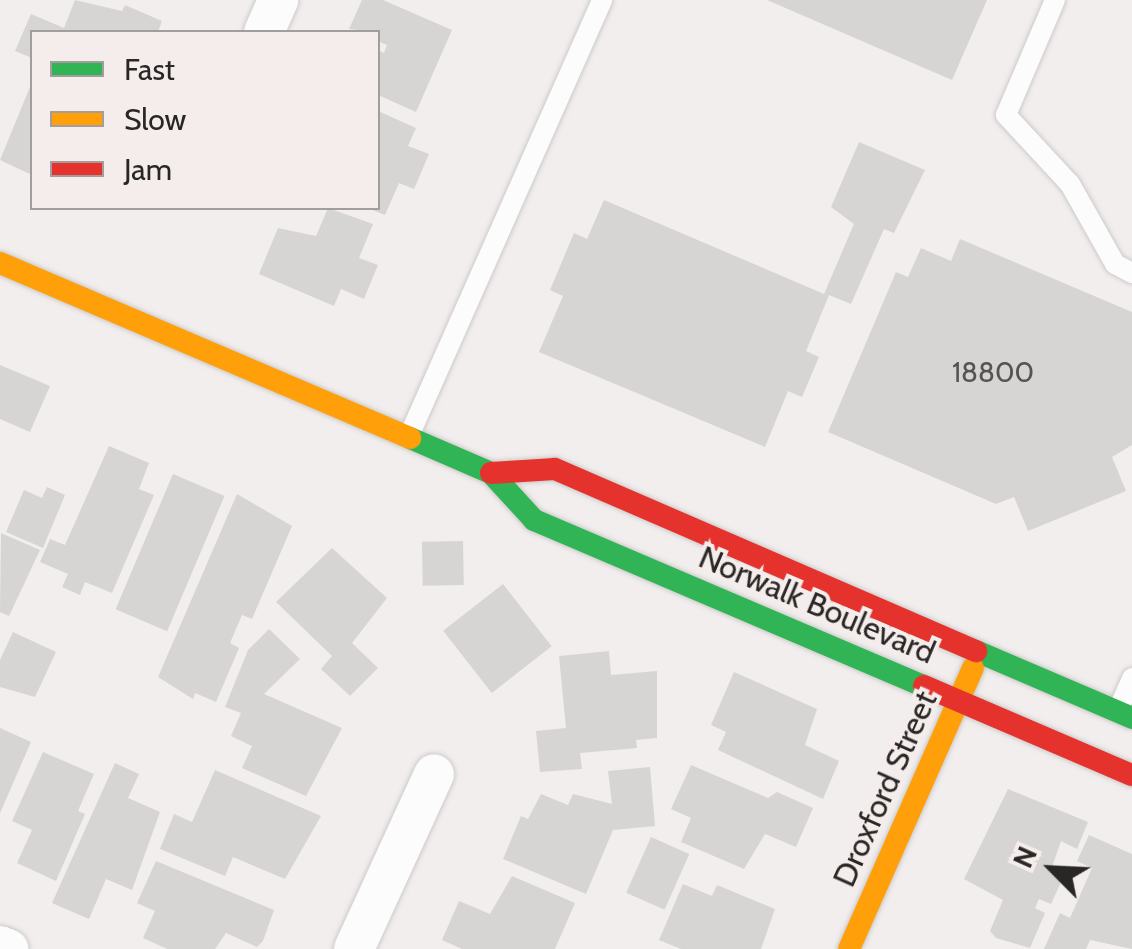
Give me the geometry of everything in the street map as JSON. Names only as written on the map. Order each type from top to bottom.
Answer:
[{"type":"main road","name":"Norwalk Boulevard","points":[[0,263],[491,473],[534,520],[1132,775]]},
{"type":"main road","name":"Norwalk Boulevard","points":[[491,473],[555,470],[1124,715]]},
{"type":"main road","name":"Droxford Street","points":[[849,949],[980,655]]},
{"type":"street","points":[[265,30],[278,0]]},
{"type":"street","points":[[354,949],[434,774]]},
{"type":"street","points":[[0,946],[8,949]]},
{"type":"lane","points":[[408,438],[602,0]]},
{"type":"lane","points":[[1054,0],[1006,115],[1070,184],[1115,264],[1132,273]]},
{"type":"lane","points":[[1124,715],[1132,678]]},
{"type":"building","points":[[75,0],[122,11],[125,5],[162,21],[159,30],[30,30],[30,57],[15,51],[31,14],[64,28]]},
{"type":"building","points":[[362,0],[383,0],[452,30],[416,112],[380,96],[380,51],[384,53],[387,45],[380,42],[380,30],[349,29]]},
{"type":"building","points":[[767,0],[987,0],[952,80]]},
{"type":"building","points":[[30,87],[30,174],[0,160]]},
{"type":"building","points":[[380,112],[416,128],[408,146],[429,154],[414,189],[399,183],[385,215],[372,210],[380,210]]},
{"type":"building","points":[[859,142],[925,170],[894,233],[884,229],[851,304],[829,295],[806,351],[819,357],[802,397],[788,391],[765,447],[539,352],[563,296],[550,290],[574,233],[587,239],[604,200],[824,294],[854,224],[831,207]]},
{"type":"building","points":[[327,210],[373,224],[359,258],[378,265],[364,299],[341,289],[334,306],[259,274],[278,228],[316,236]]},
{"type":"building","points":[[960,239],[1132,312],[1132,445],[1112,457],[1126,491],[1028,531],[1014,497],[996,504],[828,432],[896,272],[908,277],[921,248],[951,261]]},
{"type":"building","points":[[0,365],[50,386],[30,432],[0,419]]},
{"type":"building","points":[[109,446],[149,463],[139,489],[154,495],[112,593],[85,582],[80,595],[62,587],[68,574],[40,562],[50,539],[65,545]]},
{"type":"building","points":[[173,474],[225,496],[167,631],[116,609]]},
{"type":"building","points":[[47,487],[65,495],[43,548],[6,532],[24,490],[42,498]]},
{"type":"building","points":[[237,494],[292,526],[252,619],[242,615],[230,643],[239,648],[216,702],[195,693],[193,699],[158,677]]},
{"type":"building","points":[[1,533],[40,550],[9,616],[0,612]]},
{"type":"building","points":[[463,541],[464,585],[423,586],[422,542]]},
{"type":"building","points":[[332,548],[387,598],[352,643],[378,668],[350,696],[321,669],[332,656],[276,602]]},
{"type":"building","points":[[503,584],[552,646],[492,693],[443,631]]},
{"type":"building","points":[[269,629],[300,659],[264,694],[342,728],[306,796],[242,768],[252,746],[231,736],[241,713],[225,707],[248,650]]},
{"type":"building","points":[[13,632],[56,652],[35,697],[0,687],[0,660]]},
{"type":"building","points":[[609,651],[611,675],[657,671],[657,738],[636,740],[637,748],[580,753],[582,769],[540,772],[536,731],[566,728],[559,656]]},
{"type":"building","points":[[734,672],[817,709],[805,745],[839,761],[823,799],[718,750],[726,732],[711,725]]},
{"type":"building","points":[[0,728],[31,742],[0,813]]},
{"type":"building","points":[[43,752],[94,774],[78,811],[85,814],[56,881],[17,863],[32,830],[12,821]]},
{"type":"building","points":[[115,763],[139,774],[128,798],[160,812],[132,890],[106,879],[89,919],[52,903]]},
{"type":"building","points":[[691,765],[768,798],[777,792],[813,808],[796,847],[765,834],[744,869],[681,842],[691,818],[671,809]]},
{"type":"building","points":[[650,767],[655,826],[613,830],[586,894],[503,859],[521,816],[528,819],[541,794],[568,805],[573,794],[612,804],[608,771]]},
{"type":"building","points":[[215,770],[321,816],[285,879],[233,857],[225,876],[160,849],[174,814],[192,822]]},
{"type":"building","points":[[1008,789],[1088,822],[1077,849],[1061,841],[1050,873],[1063,878],[1051,904],[1039,899],[1035,908],[1045,913],[1030,948],[996,938],[990,931],[1003,900],[964,879]]},
{"type":"building","points":[[1089,835],[1132,854],[1132,949],[1090,940],[1086,949],[1044,949],[1060,913],[1070,918],[1092,868],[1077,861]]},
{"type":"building","points":[[651,837],[689,854],[665,910],[626,893]]},
{"type":"building","points":[[156,861],[274,910],[263,941],[257,947],[226,933],[215,949],[167,949],[143,938],[155,911],[137,903]]},
{"type":"building","points":[[512,876],[575,903],[555,949],[462,949],[442,940],[459,901],[490,914]]},
{"type":"building","points":[[683,884],[712,896],[717,885],[775,909],[761,949],[681,949],[659,940]]},
{"type":"traffic: fast","points":[[410,438],[491,473],[534,520],[924,686]]},
{"type":"traffic: fast","points":[[976,651],[1132,718]]},
{"type":"traffic: slow","points":[[0,263],[410,438]]},
{"type":"traffic: slow","points":[[849,949],[973,668]]},
{"type":"traffic: jam","points":[[491,473],[555,469],[976,651]]},
{"type":"traffic: jam","points":[[924,686],[1132,775]]}]
